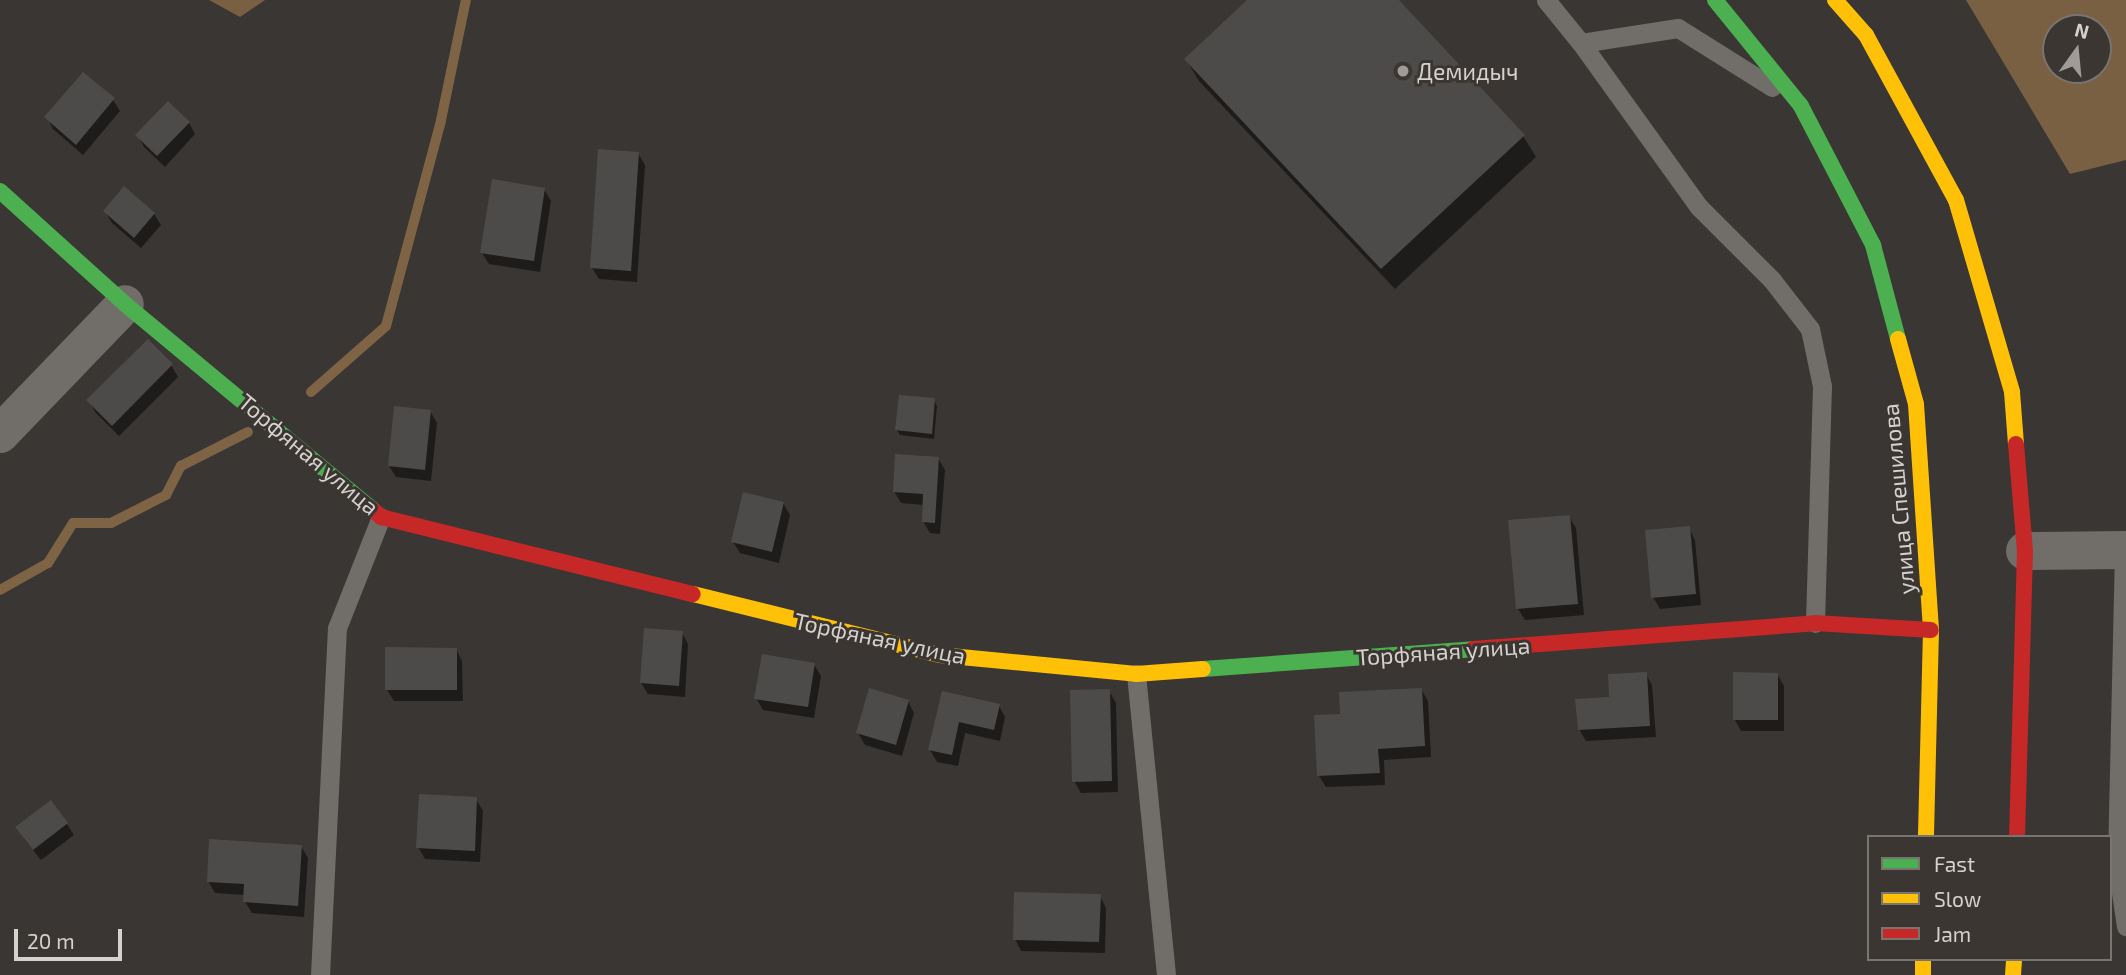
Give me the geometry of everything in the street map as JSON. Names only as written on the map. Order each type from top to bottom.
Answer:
[{"type":"street","name":"улица Спешилова","points":[[1715,0],[1801,106],[1873,245],[1916,404],[1931,630],[1926,835]]},
{"type":"street","points":[[1836,0],[1866,35],[1956,200],[2012,392],[2025,551],[2017,835]]},
{"type":"street","name":"Торфяная улица","points":[[0,191],[125,304],[225,384],[381,517],[940,656],[1136,674],[1815,623],[1931,630]]},
{"type":"street","points":[[0,434],[125,304]]},
{"type":"street","points":[[2025,551],[2125,550]]},
{"type":"lane","points":[[1546,0],[1581,43],[1699,207],[1772,281],[1810,329],[1822,386],[1815,623]]},
{"type":"lane","points":[[1581,43],[1678,28],[1801,106]]},
{"type":"lane","points":[[320,975],[337,628],[381,517]]},
{"type":"lane","points":[[2125,550],[2117,866],[2126,926]]},
{"type":"lane","points":[[1136,674],[1166,975]]},
{"type":"shaded area","points":[[209,0],[265,0],[240,17]]},
{"type":"shaded area","points":[[1966,0],[2126,0],[2126,160],[2070,174]]},
{"type":"building","points":[[1247,0],[1399,0],[1525,135],[1381,269],[1184,59]]},
{"type":"building","points":[[83,72],[115,98],[76,145],[44,117]]},
{"type":"building","points":[[168,101],[190,122],[157,156],[135,135]]},
{"type":"building","points":[[598,149],[639,152],[631,271],[590,268]]},
{"type":"building","points":[[492,179],[545,188],[534,261],[480,253]]},
{"type":"building","points":[[124,186],[155,213],[134,238],[103,211]]},
{"type":"building","points":[[148,339],[173,364],[112,426],[86,400]]},
{"type":"building","points":[[899,395],[935,398],[932,434],[895,430]]},
{"type":"building","points":[[394,406],[431,410],[425,470],[388,466]]},
{"type":"building","points":[[895,454],[939,457],[935,523],[922,522],[923,494],[893,492]]},
{"type":"building","points":[[743,492],[784,502],[772,552],[731,542]]},
{"type":"building","points":[[1570,515],[1578,604],[1516,609],[1508,520]]},
{"type":"building","points":[[1690,526],[1696,594],[1651,598],[1645,530]]},
{"type":"building","points":[[644,628],[683,631],[679,686],[640,683]]},
{"type":"building","points":[[385,647],[457,648],[457,690],[385,690]]},
{"type":"building","points":[[762,654],[815,663],[808,707],[754,699]]},
{"type":"building","points":[[1647,672],[1650,726],[1578,730],[1575,699],[1609,697],[1608,674]]},
{"type":"building","points":[[1733,672],[1778,673],[1778,720],[1733,720]]},
{"type":"building","points":[[869,688],[909,700],[896,745],[856,733]]},
{"type":"building","points":[[1422,688],[1425,746],[1378,749],[1380,773],[1317,776],[1314,715],[1340,714],[1339,692]]},
{"type":"building","points":[[1110,689],[1112,781],[1072,782],[1070,690]]},
{"type":"building","points":[[942,691],[1000,704],[994,730],[959,722],[952,755],[928,750]]},
{"type":"building","points":[[419,794],[477,797],[475,851],[416,848]]},
{"type":"building","points":[[51,800],[68,823],[33,850],[15,827]]},
{"type":"building","points":[[209,839],[302,845],[298,906],[243,902],[244,884],[207,882]]},
{"type":"building","points":[[1014,892],[1101,894],[1099,942],[1013,940]]},
{"type":"waterway","points":[[311,392],[386,326],[440,125],[466,0]]},
{"type":"waterway","points":[[0,590],[48,563],[73,523],[111,523],[166,495],[181,466],[248,432]]},
{"type":"traffic: fast","points":[[1715,0],[1801,106],[1873,245],[1898,339]]},
{"type":"traffic: fast","points":[[0,191],[125,304],[373,510]]},
{"type":"traffic: fast","points":[[1203,669],[1473,649]]},
{"type":"traffic: slow","points":[[1835,0],[1866,35],[1956,200],[2012,392],[2016,444]]},
{"type":"traffic: slow","points":[[1898,339],[1916,404],[1931,630],[1926,835]]},
{"type":"traffic: slow","points":[[693,594],[940,655],[1136,674],[1203,669]]},
{"type":"traffic: slow","points":[[1923,961],[1923,975]]},
{"type":"traffic: slow","points":[[2013,975],[2014,961]]},
{"type":"traffic: jam","points":[[2016,444],[2025,551],[2017,835]]},
{"type":"traffic: jam","points":[[373,510],[381,517],[693,594]]},
{"type":"traffic: jam","points":[[1473,649],[1815,623],[1931,630]]},
{"type":"place","name":"Демидыч","points":[[1403,71]]}]
